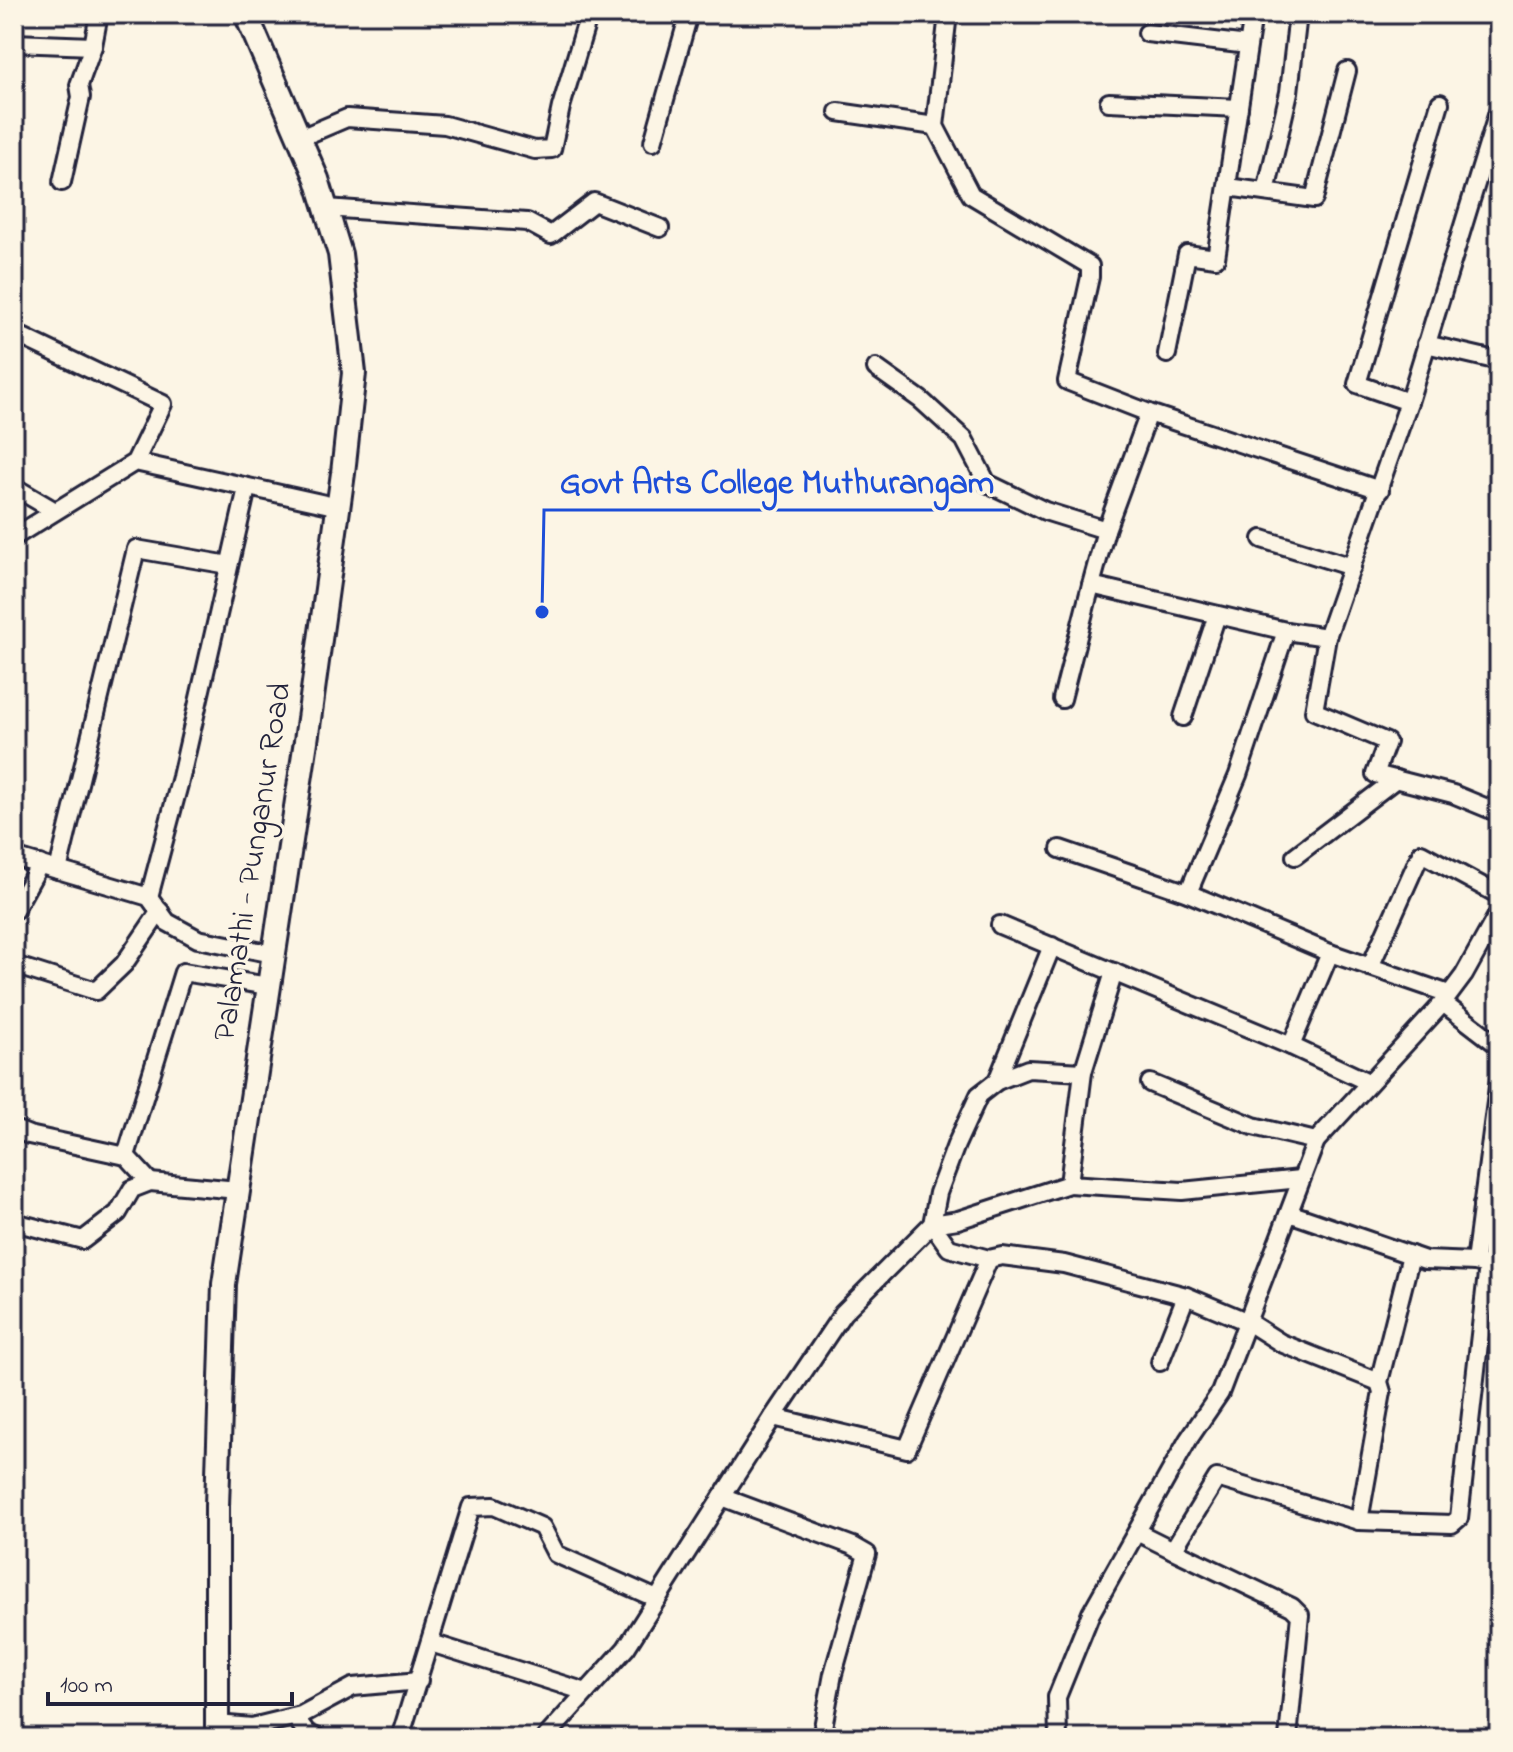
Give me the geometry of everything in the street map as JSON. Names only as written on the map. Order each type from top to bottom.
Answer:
[{"type":"street","points":[[62,182],[81,97],[79,85],[93,46],[99,14]]},
{"type":"street","name":"Palamathi - Punganur Road","points":[[217,1731],[217,1506],[224,1284],[339,507],[354,373],[340,254],[300,138],[246,14]]},
{"type":"street","points":[[300,138],[347,118],[445,125],[535,150],[552,149],[561,107],[589,14]]},
{"type":"street","points":[[653,142],[689,14]]},
{"type":"street","points":[[948,14],[935,126],[971,195],[1090,266],[1067,381],[1149,413],[1380,490]]},
{"type":"street","points":[[1167,354],[1187,254],[1216,258],[1253,14]]},
{"type":"street","points":[[1266,192],[1289,92],[1298,14]]},
{"type":"street","points":[[1147,33],[1248,45]]},
{"type":"street","points":[[14,43],[93,46]]},
{"type":"street","points":[[1228,187],[1314,199],[1347,71]]},
{"type":"street","points":[[1109,102],[1239,108]]},
{"type":"street","points":[[1409,402],[1357,384],[1440,103]]},
{"type":"street","points":[[1499,109],[1409,402],[1327,637],[1314,711],[1387,742],[1375,774],[1453,794],[1499,813]]},
{"type":"street","points":[[838,112],[935,126]]},
{"type":"street","points":[[326,208],[527,222],[551,235],[594,202],[660,228]]},
{"type":"street","points":[[14,333],[163,404],[135,462],[14,537]]},
{"type":"street","points":[[1426,344],[1499,361]]},
{"type":"street","points":[[876,368],[921,400],[964,439],[987,483],[1045,511],[1106,530]]},
{"type":"street","points":[[1062,699],[1106,530],[1149,413]]},
{"type":"street","points":[[135,462],[339,507]]},
{"type":"street","points":[[14,487],[55,511]]},
{"type":"street","points":[[149,897],[181,777],[247,488]]},
{"type":"street","points":[[1262,539],[1352,567]]},
{"type":"street","points":[[58,870],[136,549],[229,565]]},
{"type":"street","points":[[1091,585],[1286,631],[1327,637]]},
{"type":"street","points":[[1183,717],[1217,615]]},
{"type":"street","points":[[1188,893],[1238,775],[1286,631]]},
{"type":"street","points":[[1295,856],[1396,779]]},
{"type":"street","points":[[1060,849],[1188,893],[1446,999],[1499,1046]]},
{"type":"street","points":[[1370,967],[1421,853],[1499,895]]},
{"type":"street","points":[[14,857],[149,897],[167,922],[198,939],[273,954]]},
{"type":"street","points":[[14,911],[40,864]]},
{"type":"street","points":[[14,965],[96,991],[124,964],[160,911]]},
{"type":"street","points":[[1058,1738],[1057,1697],[1091,1613],[1188,1440],[1220,1393],[1316,1141],[1446,999],[1464,975],[1499,912]]},
{"type":"street","points":[[1000,925],[1291,1046],[1368,1082]]},
{"type":"street","points":[[997,1081],[1052,946]]},
{"type":"street","points":[[1291,1046],[1330,953]]},
{"type":"street","points":[[126,1156],[183,972],[268,986]]},
{"type":"street","points":[[1069,1184],[1083,1072],[1114,972]]},
{"type":"street","points":[[545,1738],[626,1648],[843,1313],[932,1224],[938,1193],[979,1095],[997,1081],[1028,1069],[1083,1072]]},
{"type":"street","points":[[1173,1550],[1217,1478],[1359,1521],[1452,1524],[1459,1518],[1487,1265],[1499,1079]]},
{"type":"street","points":[[1150,1083],[1253,1126],[1316,1141]]},
{"type":"street","points":[[14,1129],[126,1156],[150,1182]]},
{"type":"street","points":[[932,1224],[958,1220],[1069,1184],[1182,1191],[1300,1179]]},
{"type":"street","points":[[14,1222],[83,1240],[118,1213],[132,1189],[150,1182],[238,1190]]},
{"type":"street","points":[[1289,1213],[1425,1260],[1487,1265]]},
{"type":"street","points":[[932,1224],[949,1248],[989,1259],[1002,1256],[1064,1264],[1186,1296],[1248,1322],[1281,1343],[1379,1382]]},
{"type":"street","points":[[1359,1521],[1382,1392],[1379,1382],[1411,1255]]},
{"type":"street","points":[[773,1417],[907,1449],[989,1259]]},
{"type":"street","points":[[1160,1362],[1186,1296]]},
{"type":"street","points":[[722,1497],[867,1554],[833,1674],[821,1738]]},
{"type":"street","points":[[400,1738],[471,1507],[494,1506],[542,1527],[556,1554],[657,1599]]},
{"type":"street","points":[[1137,1532],[1292,1607],[1300,1615],[1288,1738]]},
{"type":"street","points":[[431,1643],[586,1692]]},
{"type":"street","points":[[217,1731],[295,1717],[353,1687],[419,1681]]},
{"type":"street","points":[[295,1717],[307,1733],[318,1738]]},
{"type":"place","name":"Govt Arts College Muthurangam","points":[[542,612]]}]
